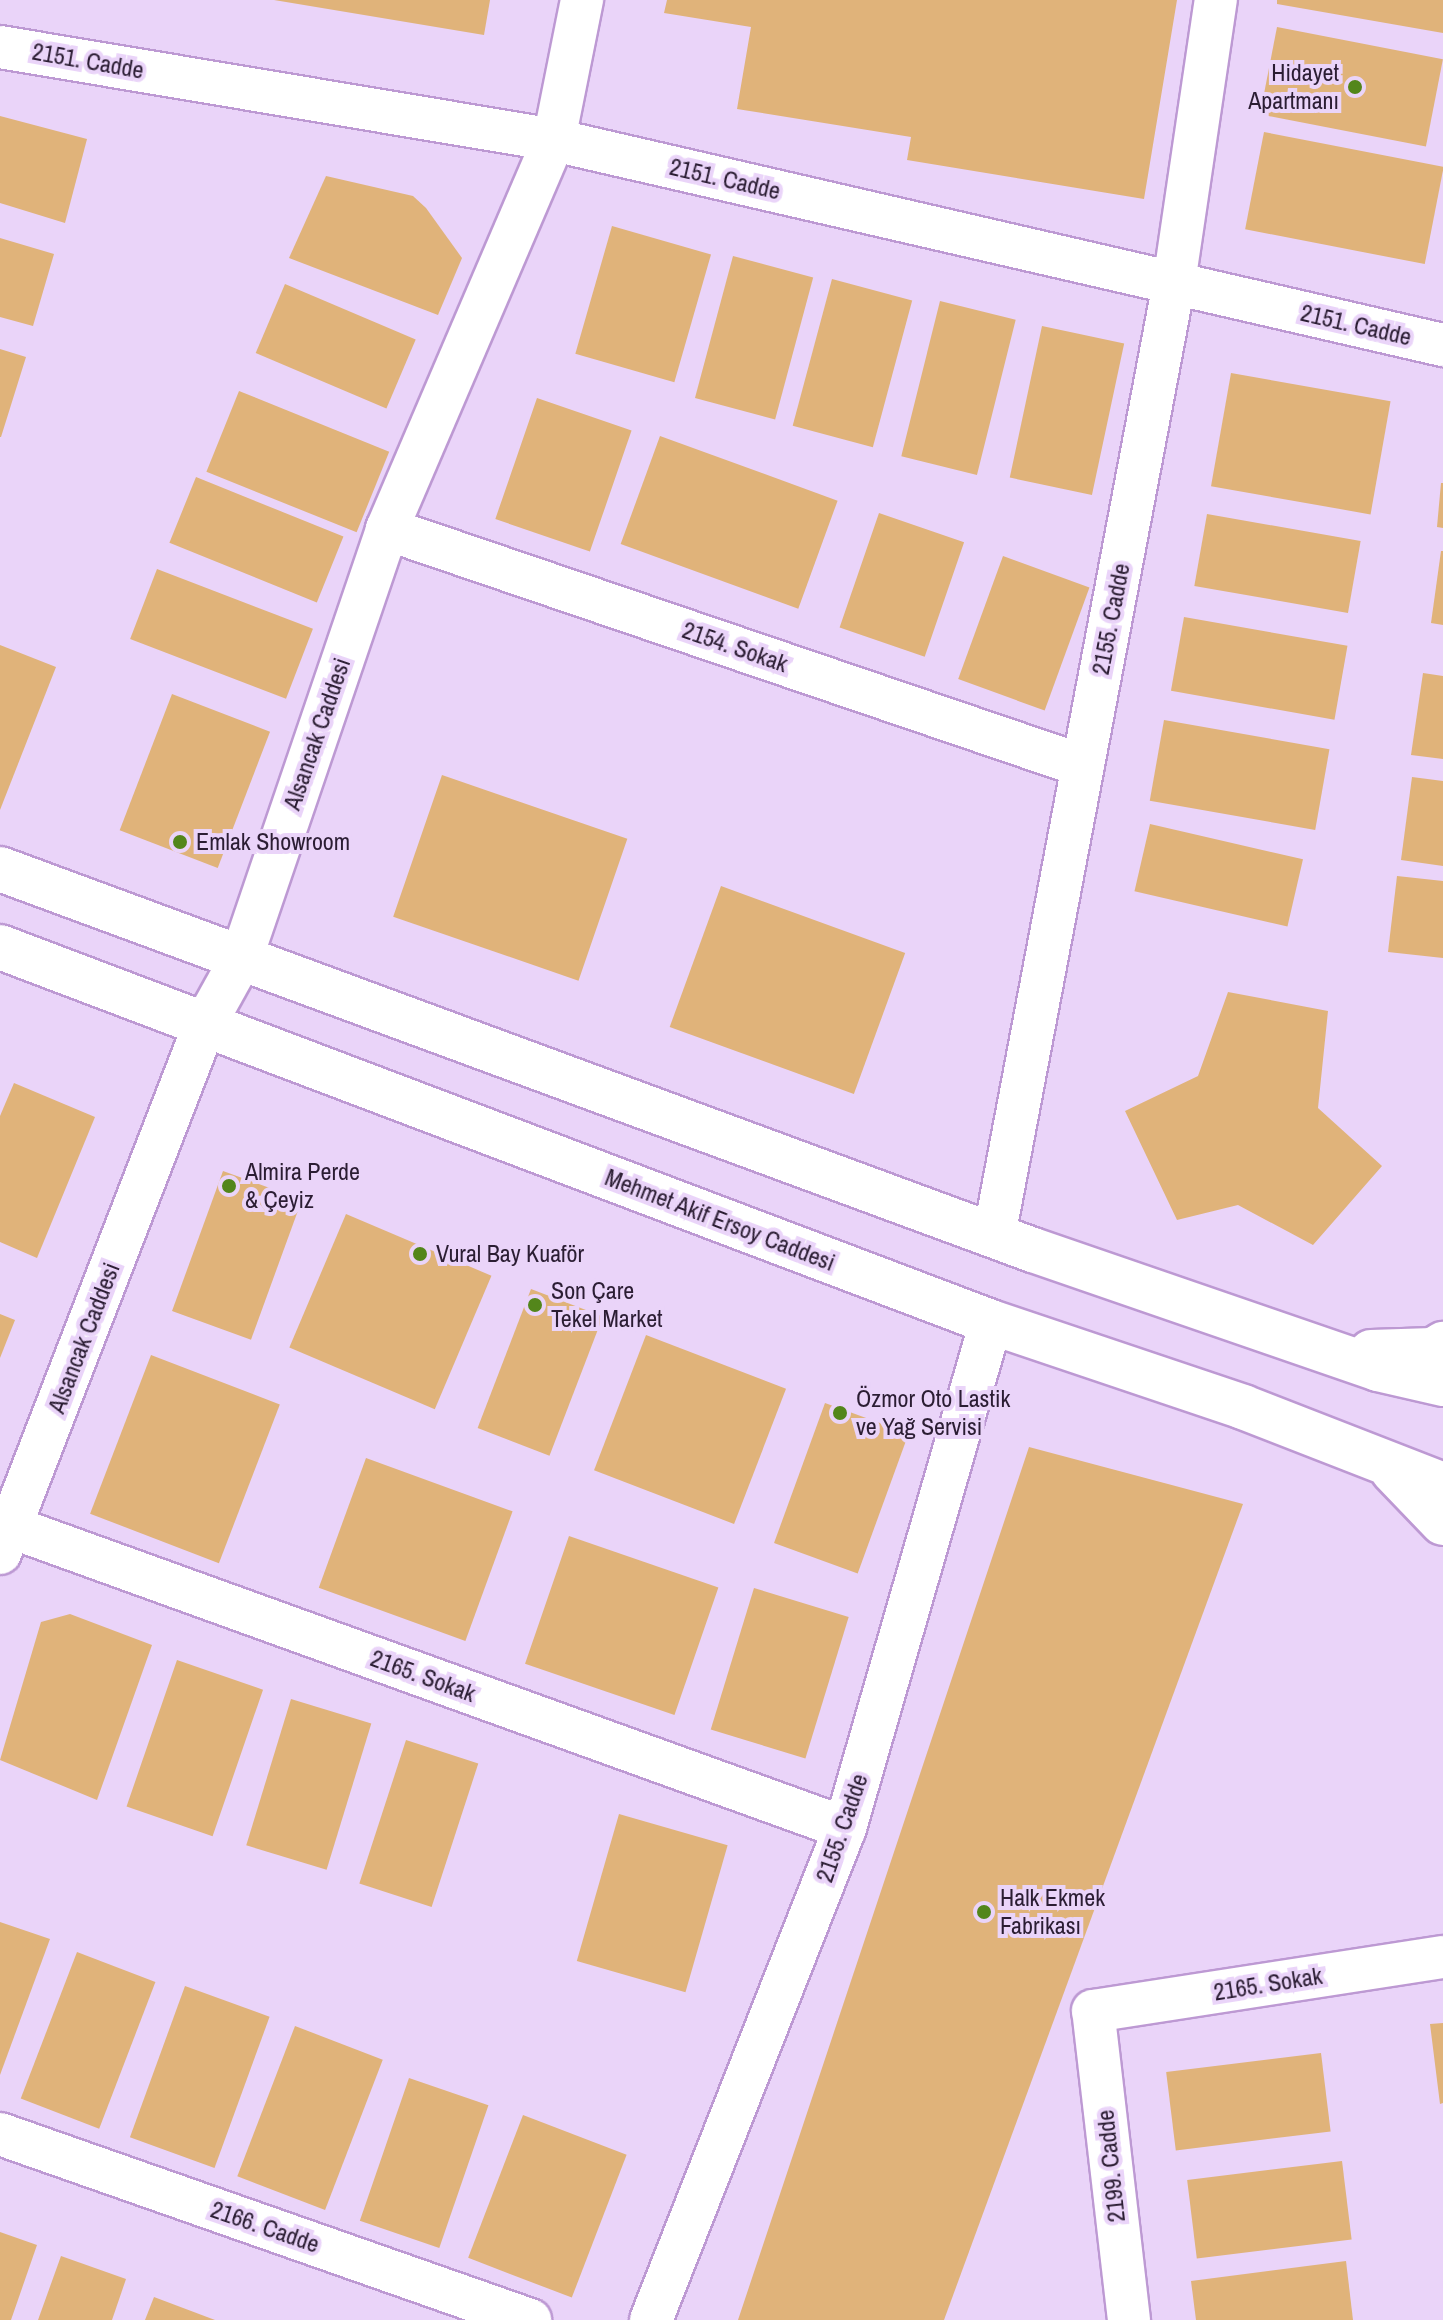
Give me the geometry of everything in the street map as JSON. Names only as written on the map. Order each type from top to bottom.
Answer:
[{"type":"street","name":"Alsancak Caddesi","points":[[3,1534],[205,1024],[241,959],[387,529],[554,140],[582,0]]},
{"type":"street","name":"2155. Cadde","points":[[994,1236],[1174,283],[1216,0]]},
{"type":"street","name":"2151. Cadde","points":[[0,47],[554,140],[1443,345]]},
{"type":"street","name":"2154. Sokak","points":[[387,529],[1083,766]]},
{"type":"street","points":[[0,869],[994,1236],[1335,1354],[1443,1384]]},
{"type":"street","name":"Mehmet Akif Ersoy Caddesi","points":[[0,947],[991,1322],[1243,1407],[1391,1469],[1443,1485]]},
{"type":"street","name":"2155. Cadde","points":[[651,2320],[845,1828],[991,1322]]},
{"type":"street","points":[[1335,1354],[1433,1350],[1443,1344]]},
{"type":"street","points":[[1391,1469],[1443,1523]]},
{"type":"street","name":"2165. Sokak","points":[[3,1534],[845,1828]]},
{"type":"street","name":"2165. Sokak","points":[[1093,2011],[1443,1957]]},
{"type":"street","name":"2199. Cadde","points":[[1093,2011],[1129,2320]]},
{"type":"street","name":"2166. Cadde","points":[[0,2134],[530,2320]]},
{"type":"building","points":[[274,0],[490,0],[484,35]]},
{"type":"building","points":[[667,0],[1177,0],[1144,199],[907,160],[911,137],[737,109],[751,27],[664,13]]},
{"type":"building","points":[[1277,0],[1443,0],[1443,33],[1277,4]]},
{"type":"building","name":"Hidayet Apartmanı","points":[[1277,27],[1443,59],[1426,147],[1260,114]]},
{"type":"building","points":[[0,116],[87,139],[65,223],[0,203]]},
{"type":"building","points":[[1264,132],[1443,167],[1425,264],[1245,229]]},
{"type":"building","points":[[326,176],[413,196],[426,208],[462,258],[438,315],[289,258]]},
{"type":"building","points":[[612,226],[711,254],[674,382],[575,354]]},
{"type":"building","points":[[0,238],[54,254],[33,326],[0,317]]},
{"type":"building","points":[[733,256],[813,277],[775,419],[695,398]]},
{"type":"building","points":[[832,279],[912,300],[873,447],[793,426]]},
{"type":"building","points":[[285,284],[416,339],[386,409],[256,353]]},
{"type":"building","points":[[940,301],[1016,320],[977,475],[901,456]]},
{"type":"building","points":[[1042,326],[1124,343],[1092,495],[1010,478]]},
{"type":"building","points":[[0,349],[26,357],[1,437],[0,437]]},
{"type":"building","points":[[1231,373],[1391,401],[1371,514],[1211,486]]},
{"type":"building","points":[[239,391],[389,452],[357,532],[206,472]]},
{"type":"building","points":[[537,398],[632,431],[590,552],[495,519]]},
{"type":"building","points":[[660,436],[838,501],[798,609],[621,544]]},
{"type":"building","points":[[196,477],[343,537],[317,602],[169,543]]},
{"type":"building","points":[[1443,483],[1443,528],[1437,527]]},
{"type":"building","points":[[879,513],[964,542],[925,657],[840,627]]},
{"type":"building","points":[[1207,514],[1361,541],[1348,613],[1194,586]]},
{"type":"building","points":[[1443,551],[1443,625],[1431,623]]},
{"type":"building","points":[[1003,556],[1089,587],[1045,711],[958,679]]},
{"type":"building","points":[[157,569],[313,629],[286,699],[130,639]]},
{"type":"building","points":[[1184,617],[1347,646],[1334,720],[1171,691]]},
{"type":"building","points":[[0,645],[56,667],[0,810]]},
{"type":"building","points":[[1423,673],[1443,676],[1443,759],[1411,755]]},
{"type":"building","points":[[172,694],[270,732],[218,868],[120,830]]},
{"type":"building","points":[[1164,720],[1329,749],[1315,830],[1150,801]]},
{"type":"building","points":[[442,775],[627,839],[578,981],[393,917]]},
{"type":"building","points":[[1412,777],[1443,781],[1443,866],[1401,860]]},
{"type":"building","points":[[1150,824],[1303,859],[1287,927],[1134,891]]},
{"type":"building","points":[[1397,876],[1443,881],[1443,958],[1388,952]]},
{"type":"building","points":[[721,886],[905,953],[854,1094],[670,1027]]},
{"type":"building","points":[[1228,992],[1328,1011],[1318,1108],[1382,1166],[1313,1245],[1238,1205],[1177,1220],[1125,1111],[1198,1076]]},
{"type":"building","points":[[14,1083],[95,1117],[37,1258],[0,1242],[0,1116]]},
{"type":"building","points":[[223,1171],[302,1200],[251,1340],[172,1311]]},
{"type":"building","points":[[346,1214],[491,1276],[435,1409],[289,1347]]},
{"type":"building","points":[[531,1289],[603,1317],[549,1456],[478,1428]]},
{"type":"building","points":[[0,1314],[15,1320],[0,1358]]},
{"type":"building","points":[[646,1335],[786,1389],[734,1524],[594,1470]]},
{"type":"building","points":[[151,1355],[280,1404],[219,1563],[90,1514]]},
{"type":"building","points":[[825,1403],[909,1433],[858,1573],[774,1543]]},
{"type":"building","name":"Halk Ekmek Fabrikası","points":[[1029,1447],[1243,1504],[944,2320],[738,2320]]},
{"type":"building","points":[[366,1458],[513,1511],[465,1641],[319,1588]]},
{"type":"building","points":[[569,1536],[718,1587],[674,1715],[525,1664]]},
{"type":"building","points":[[754,1588],[849,1617],[805,1758],[711,1730]]},
{"type":"building","points":[[70,1614],[152,1645],[97,1800],[0,1760],[41,1622]]},
{"type":"building","points":[[177,1660],[263,1690],[213,1836],[127,1807]]},
{"type":"building","points":[[291,1699],[371,1724],[327,1870],[246,1845]]},
{"type":"building","points":[[406,1740],[478,1763],[432,1907],[359,1884]]},
{"type":"building","points":[[619,1814],[728,1845],[685,1992],[577,1961]]},
{"type":"building","points":[[0,1922],[50,1939],[0,2075]]},
{"type":"building","points":[[77,1952],[155,1982],[99,2129],[21,2099]]},
{"type":"building","points":[[185,1986],[270,2017],[215,2168],[130,2137]]},
{"type":"building","points":[[1443,2023],[1443,2103],[1440,2104],[1430,2024]]},
{"type":"building","points":[[295,2026],[383,2060],[325,2210],[237,2176]]},
{"type":"building","points":[[1321,2053],[1331,2131],[1176,2150],[1166,2072]]},
{"type":"building","points":[[409,2078],[488,2105],[439,2248],[360,2221]]},
{"type":"building","points":[[523,2115],[627,2155],[572,2298],[468,2258]]},
{"type":"building","points":[[1342,2161],[1352,2239],[1197,2258],[1187,2180]]},
{"type":"building","points":[[0,2232],[37,2245],[11,2320],[0,2320]]},
{"type":"building","points":[[61,2256],[126,2279],[112,2320],[38,2320]]},
{"type":"building","points":[[1346,2261],[1353,2320],[1196,2320],[1191,2281]]},
{"type":"building","points":[[154,2297],[215,2320],[145,2320]]},
{"type":"place","name":"Hidayet Apartmanı","points":[[1355,87]]},
{"type":"place","name":"Emlak Showroom","points":[[180,842]]},
{"type":"place","name":"Almira Perde & Çeyiz","points":[[229,1186]]},
{"type":"place","name":"Vural Bay Kuaför","points":[[420,1254]]},
{"type":"place","name":"Son Çare Tekel Market","points":[[535,1305]]},
{"type":"place","name":"Özmor Oto Lastik ve Yağ Servisi","points":[[840,1413]]},
{"type":"place","name":"Halk Ekmek Fabrikası","points":[[984,1912]]}]
